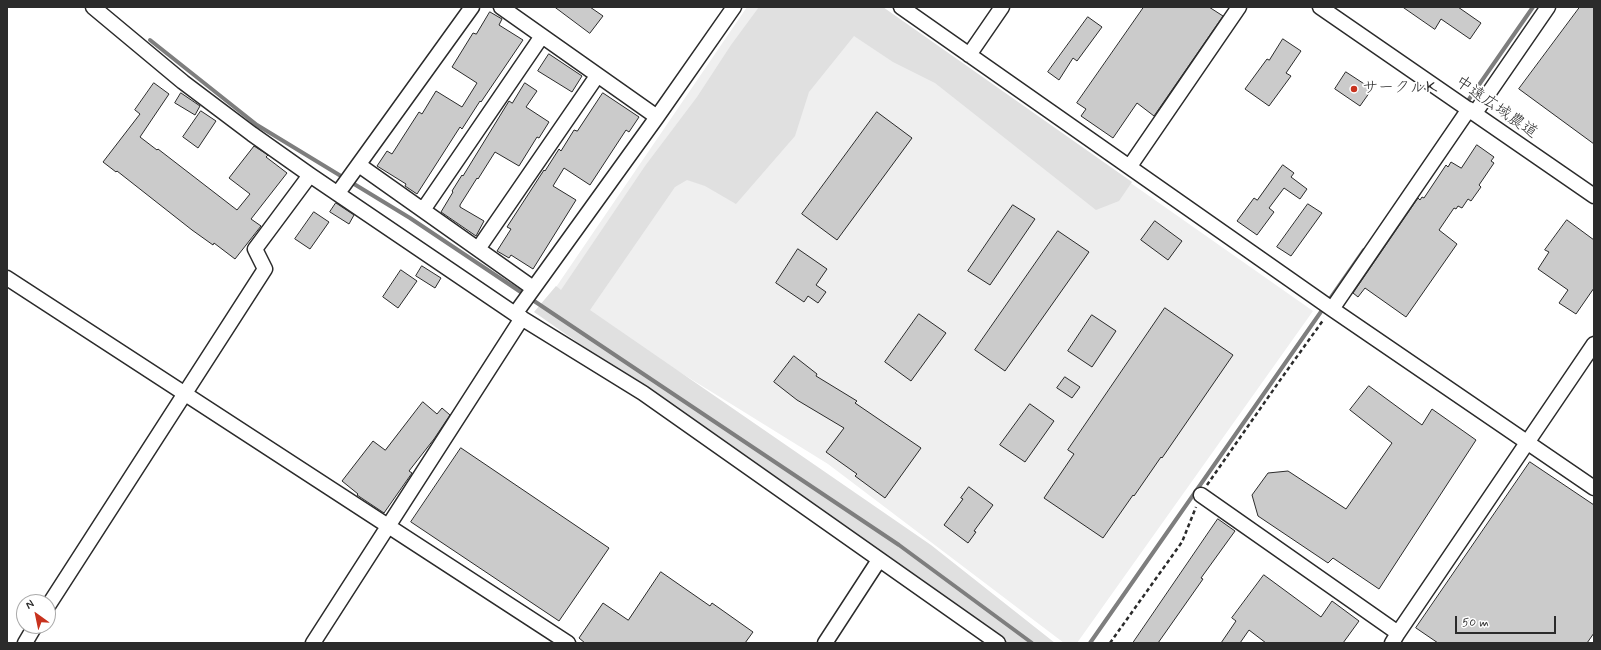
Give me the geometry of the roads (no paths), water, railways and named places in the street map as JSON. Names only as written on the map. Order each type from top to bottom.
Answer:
[{"type":"street","points":[[93,7],[184,82],[252,134],[310,175],[519,316],[643,393],[998,643]]},
{"type":"street","points":[[338,193],[472,7]]},
{"type":"street","points":[[500,7],[656,117]]},
{"type":"street","points":[[313,643],[389,527],[519,316],[533,288],[734,7]]},
{"type":"street","points":[[901,7],[1332,309],[1526,443],[1594,488]]},
{"type":"street","points":[[969,55],[1002,7]]},
{"type":"street","points":[[1130,166],[1239,7]]},
{"type":"street","name":"中遠広域農道","points":[[1320,7],[1594,196]]},
{"type":"street","points":[[1332,309],[1472,111],[1548,7]]},
{"type":"street","points":[[422,210],[542,36]]},
{"type":"street","points":[[478,249],[597,76]]},
{"type":"street","points":[[359,165],[533,288]]},
{"type":"street","points":[[56,594],[265,269],[255,249],[310,175]]},
{"type":"street","points":[[7,278],[568,643]]},
{"type":"street","points":[[1201,494],[1397,639],[1526,443],[1594,344]]},
{"type":"street","points":[[825,643],[879,560]]},
{"type":"street","points":[[24,643],[30,634]]},
{"type":"waterway","points":[[1465,105],[1533,7]]},
{"type":"waterway","points":[[150,40],[257,125],[410,218],[899,545],[1032,643]]},
{"type":"waterway","points":[[1090,643],[1364,250]]},
{"type":"place","name":"サークルK","points":[[1354,89]]}]
